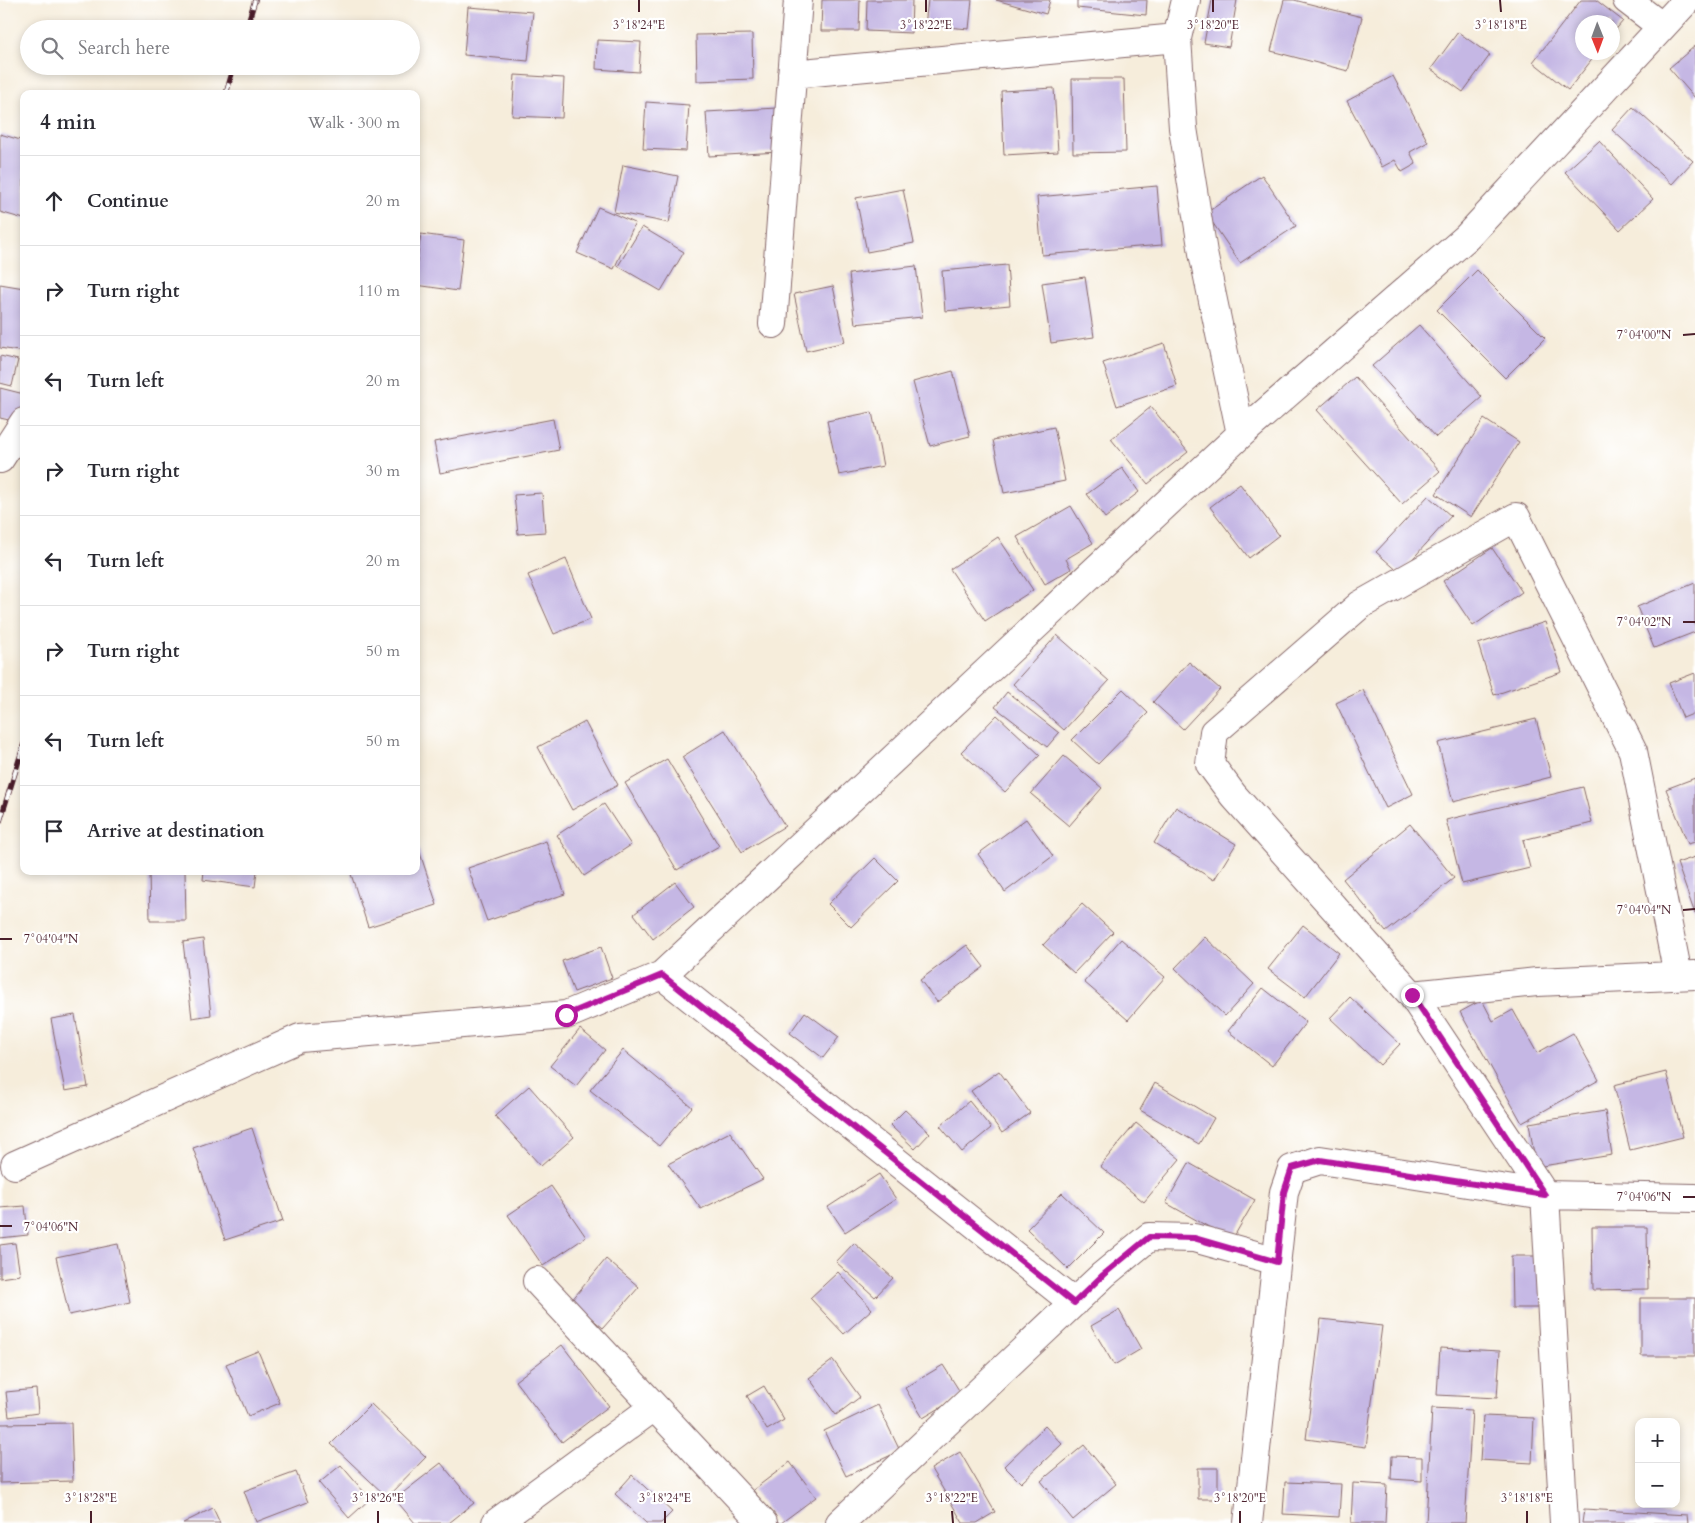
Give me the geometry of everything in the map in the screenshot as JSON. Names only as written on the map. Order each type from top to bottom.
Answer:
[{"type":"street","points":[[773,324],[798,0]]},
{"type":"street","points":[[1186,0],[1177,38],[1183,128],[1203,253],[1241,434]]},
{"type":"street","points":[[1627,0],[1661,26]]},
{"type":"street","points":[[15,1165],[300,1038],[566,1015],[662,975],[1241,434],[1467,237],[1687,0]]},
{"type":"street","points":[[792,74],[1177,38]]},
{"type":"street","points":[[0,459],[20,428]]},
{"type":"street","points":[[1412,995],[1537,982],[1687,975],[1634,751],[1516,517],[1360,605],[1214,732],[1210,764],[1233,795],[1412,995],[1545,1195],[1564,1523]]},
{"type":"street","points":[[662,975],[1074,1303]]},
{"type":"street","points":[[1248,1523],[1284,1192],[1292,1168],[1320,1160],[1545,1195],[1695,1198]]},
{"type":"street","points":[[840,1523],[1103,1275],[1149,1237],[1194,1238],[1277,1262]]},
{"type":"street","points":[[538,1281],[763,1523]]},
{"type":"street","points":[[496,1523],[654,1407]]},
{"type":"building","points":[[822,0],[860,0],[859,31],[821,31]]},
{"type":"building","points":[[867,0],[912,0],[911,33],[866,31]]},
{"type":"building","points":[[928,0],[972,0],[969,29],[925,25]]},
{"type":"building","points":[[996,0],[1050,0],[1046,14]]},
{"type":"building","points":[[1077,0],[1147,0],[1146,15],[1077,8]]},
{"type":"building","points":[[1212,0],[1237,0],[1229,47],[1204,43]]},
{"type":"building","points":[[1284,0],[1294,0],[1362,17],[1348,71],[1271,51]]},
{"type":"building","points":[[1581,0],[1596,0],[1615,15],[1575,15],[1575,60],[1592,60],[1568,90],[1533,62]]},
{"type":"building","points":[[468,7],[533,12],[528,61],[464,55]]},
{"type":"building","points":[[1458,32],[1490,55],[1463,92],[1431,69]]},
{"type":"building","points":[[752,34],[753,79],[697,81],[696,35]]},
{"type":"building","points":[[597,40],[641,42],[639,72],[596,69]]},
{"type":"building","points":[[1695,46],[1695,98],[1669,68]]},
{"type":"building","points":[[515,75],[564,78],[562,118],[512,116]]},
{"type":"building","points":[[1393,76],[1428,142],[1410,152],[1416,164],[1402,172],[1395,160],[1382,167],[1347,101]]},
{"type":"building","points":[[1072,79],[1124,79],[1126,152],[1073,153]]},
{"type":"building","points":[[1054,88],[1058,152],[1004,155],[1001,91]]},
{"type":"building","points":[[646,102],[689,105],[686,151],[643,149]]},
{"type":"building","points":[[1633,107],[1693,161],[1672,184],[1612,130]]},
{"type":"building","points":[[777,108],[779,152],[709,156],[706,112]]},
{"type":"building","points":[[0,134],[20,140],[20,218],[0,212]]},
{"type":"building","points":[[1599,141],[1653,199],[1620,230],[1565,172]]},
{"type":"building","points":[[623,165],[678,176],[669,223],[614,212]]},
{"type":"building","points":[[1262,175],[1296,226],[1240,263],[1206,213]]},
{"type":"building","points":[[1157,186],[1162,245],[1042,255],[1037,197]]},
{"type":"building","points":[[903,189],[914,243],[867,252],[856,198]]},
{"type":"building","points":[[598,207],[635,223],[614,269],[577,253]]},
{"type":"building","points":[[642,227],[684,252],[661,291],[618,266]]},
{"type":"building","points":[[421,234],[464,240],[458,291],[420,286]]},
{"type":"building","points":[[1007,265],[1010,305],[945,311],[942,271]]},
{"type":"building","points":[[916,266],[922,317],[855,324],[849,274]]},
{"type":"building","points":[[1477,270],[1545,338],[1505,378],[1437,310]]},
{"type":"building","points":[[1085,277],[1094,337],[1051,343],[1042,283]]},
{"type":"building","points":[[0,284],[20,287],[20,351],[0,348]]},
{"type":"building","points":[[833,286],[845,342],[806,351],[794,294]]},
{"type":"building","points":[[1419,325],[1482,397],[1436,437],[1372,366]]},
{"type":"building","points":[[1164,343],[1177,386],[1117,406],[1103,363]]},
{"type":"building","points":[[0,356],[18,360],[12,386],[0,383]]},
{"type":"building","points":[[953,371],[970,436],[930,446],[913,382]]},
{"type":"building","points":[[1355,377],[1440,471],[1402,504],[1317,410]]},
{"type":"building","points":[[0,388],[20,393],[20,423],[0,418]]},
{"type":"building","points":[[1151,407],[1188,452],[1148,484],[1111,439]]},
{"type":"building","points":[[872,412],[883,466],[839,475],[827,421]]},
{"type":"building","points":[[553,419],[559,450],[440,473],[434,442]]},
{"type":"building","points":[[1484,419],[1519,442],[1471,517],[1436,494]]},
{"type":"building","points":[[1054,427],[1065,481],[1004,493],[993,440]]},
{"type":"building","points":[[1122,468],[1139,492],[1105,518],[1087,494]]},
{"type":"building","points":[[1240,484],[1279,535],[1249,558],[1210,507]]},
{"type":"building","points":[[542,493],[545,532],[518,534],[514,495]]},
{"type":"building","points":[[1428,496],[1451,516],[1400,573],[1376,552]]},
{"type":"building","points":[[1071,506],[1093,543],[1066,559],[1071,569],[1045,584],[1017,537]]},
{"type":"building","points":[[998,537],[1033,590],[985,621],[950,569]]},
{"type":"building","points":[[1492,548],[1522,592],[1473,626],[1443,581]]},
{"type":"building","points":[[566,559],[591,619],[554,634],[528,575]]},
{"type":"building","points":[[1695,583],[1695,632],[1654,648],[1637,607]]},
{"type":"building","points":[[1545,622],[1562,672],[1494,695],[1478,644]]},
{"type":"building","points":[[1057,635],[1109,681],[1064,730],[1013,684]]},
{"type":"building","points":[[1189,662],[1220,689],[1183,729],[1153,702]]},
{"type":"building","points":[[1695,673],[1695,713],[1683,718],[1669,683]]},
{"type":"building","points":[[1123,689],[1148,713],[1098,764],[1072,740]]},
{"type":"building","points":[[1363,690],[1413,794],[1386,808],[1336,703]]},
{"type":"building","points":[[1007,692],[1059,733],[1047,747],[995,707]]},
{"type":"building","points":[[997,715],[1040,755],[1005,792],[961,752]]},
{"type":"building","points":[[1536,719],[1551,777],[1453,802],[1438,743]]},
{"type":"building","points":[[585,722],[618,785],[572,810],[538,747]]},
{"type":"building","points":[[725,730],[785,826],[742,852],[682,757]]},
{"type":"building","points":[[1064,756],[1102,788],[1069,826],[1031,794]]},
{"type":"building","points":[[667,759],[719,846],[677,870],[625,783]]},
{"type":"building","points":[[1695,778],[1695,842],[1688,844],[1666,789]]},
{"type":"building","points":[[1583,787],[1592,823],[1523,840],[1530,868],[1462,884],[1446,820]]},
{"type":"building","points":[[604,804],[631,845],[584,876],[557,835]]},
{"type":"building","points":[[1176,807],[1236,844],[1214,880],[1154,843]]},
{"type":"building","points":[[1026,819],[1053,856],[1005,892],[978,854]]},
{"type":"building","points":[[1410,824],[1454,878],[1386,932],[1343,879]]},
{"type":"building","points":[[546,841],[565,894],[487,921],[468,868]]},
{"type":"building","points":[[420,853],[437,905],[368,927],[351,875],[420,875]]},
{"type":"building","points":[[1695,857],[1695,914],[1677,863]]},
{"type":"building","points":[[875,858],[898,881],[851,927],[828,904]]},
{"type":"building","points":[[149,875],[185,875],[186,921],[150,921]]},
{"type":"building","points":[[204,875],[256,875],[255,887],[203,880]]},
{"type":"building","points":[[675,882],[694,907],[653,939],[634,914]]},
{"type":"building","points":[[1082,904],[1113,932],[1074,973],[1043,945]]},
{"type":"building","points":[[1303,925],[1339,953],[1305,997],[1268,969]]},
{"type":"building","points":[[1205,937],[1254,984],[1225,1016],[1175,968]]},
{"type":"building","points":[[203,939],[211,1015],[192,1018],[183,942]]},
{"type":"building","points":[[1121,939],[1165,977],[1128,1020],[1084,982]]},
{"type":"building","points":[[967,945],[984,967],[937,1002],[920,980]]},
{"type":"building","points":[[601,947],[612,978],[574,992],[562,961]]},
{"type":"building","points":[[1263,988],[1306,1022],[1272,1066],[1228,1031]]},
{"type":"building","points":[[1350,997],[1400,1044],[1380,1065],[1330,1018]]},
{"type":"building","points":[[1482,1000],[1493,1021],[1513,1010],[1537,1053],[1573,1033],[1599,1080],[1522,1123],[1460,1012]]},
{"type":"building","points":[[805,1012],[839,1037],[823,1058],[790,1033]]},
{"type":"building","points":[[75,1015],[88,1087],[65,1091],[51,1019]]},
{"type":"building","points":[[580,1029],[605,1050],[576,1086],[550,1066]]},
{"type":"building","points":[[623,1050],[692,1107],[659,1146],[590,1090]]},
{"type":"building","points":[[999,1071],[1030,1113],[1002,1133],[971,1091]]},
{"type":"building","points":[[1666,1072],[1683,1137],[1630,1150],[1614,1085]]},
{"type":"building","points":[[1155,1083],[1214,1118],[1199,1144],[1140,1110]]},
{"type":"building","points":[[529,1086],[574,1137],[541,1166],[495,1116]]},
{"type":"building","points":[[969,1101],[991,1128],[962,1152],[940,1126]]},
{"type":"building","points":[[905,1110],[930,1133],[915,1149],[890,1125]]},
{"type":"building","points":[[1605,1111],[1612,1155],[1536,1167],[1529,1123]]},
{"type":"building","points":[[1136,1123],[1180,1159],[1144,1202],[1100,1166]]},
{"type":"building","points":[[252,1128],[283,1221],[225,1240],[193,1148]]},
{"type":"building","points":[[730,1132],[763,1179],[701,1209],[668,1164]]},
{"type":"building","points":[[1189,1163],[1255,1200],[1232,1240],[1166,1203]]},
{"type":"building","points":[[879,1174],[896,1199],[845,1232],[828,1207]]},
{"type":"building","points":[[551,1186],[586,1237],[543,1266],[508,1215]]},
{"type":"building","points":[[1062,1193],[1104,1233],[1068,1269],[1027,1229]]},
{"type":"building","points":[[25,1206],[28,1235],[0,1238],[0,1208]]},
{"type":"building","points":[[1592,1227],[1647,1227],[1648,1289],[1593,1290]]},
{"type":"building","points":[[15,1243],[20,1275],[0,1278],[0,1245]]},
{"type":"building","points":[[854,1243],[893,1278],[875,1297],[836,1262]]},
{"type":"building","points":[[118,1244],[130,1302],[69,1315],[56,1257]]},
{"type":"building","points":[[1511,1256],[1541,1256],[1542,1308],[1512,1308]]},
{"type":"building","points":[[606,1259],[639,1287],[603,1328],[571,1301]]},
{"type":"building","points":[[838,1272],[872,1309],[844,1334],[810,1298]]},
{"type":"building","points":[[1641,1298],[1695,1298],[1695,1356],[1641,1356]]},
{"type":"building","points":[[1119,1310],[1141,1349],[1114,1365],[1091,1326]]},
{"type":"building","points":[[1321,1319],[1382,1326],[1366,1447],[1306,1439]]},
{"type":"building","points":[[562,1345],[609,1406],[562,1442],[515,1381]]},
{"type":"building","points":[[1440,1348],[1500,1351],[1497,1398],[1437,1395]]},
{"type":"building","points":[[258,1351],[280,1403],[248,1416],[226,1364]]},
{"type":"building","points":[[833,1360],[860,1397],[836,1415],[809,1378]]},
{"type":"building","points":[[943,1365],[962,1395],[923,1418],[905,1388]]},
{"type":"building","points":[[764,1386],[784,1420],[767,1430],[747,1396]]},
{"type":"building","points":[[36,1389],[38,1413],[9,1417],[6,1392]]},
{"type":"building","points":[[371,1404],[426,1457],[387,1497],[331,1444]]},
{"type":"building","points":[[878,1405],[900,1451],[846,1476],[824,1431]]},
{"type":"building","points":[[1432,1408],[1472,1410],[1465,1523],[1426,1523]]},
{"type":"building","points":[[1483,1416],[1534,1418],[1532,1463],[1480,1460]]},
{"type":"building","points":[[71,1423],[73,1481],[0,1483],[0,1424]]},
{"type":"building","points":[[1045,1426],[1062,1444],[1021,1483],[1004,1466]]},
{"type":"building","points":[[1084,1445],[1116,1484],[1073,1520],[1041,1481]]},
{"type":"building","points":[[960,1452],[995,1512],[977,1523],[963,1523],[931,1469]]},
{"type":"building","points":[[1392,1456],[1422,1457],[1422,1481],[1391,1479]]},
{"type":"building","points":[[790,1462],[816,1497],[781,1523],[777,1523],[753,1490]]},
{"type":"building","points":[[441,1463],[474,1503],[449,1523],[415,1523],[395,1499]]},
{"type":"building","points":[[341,1465],[370,1499],[349,1518],[319,1483]]},
{"type":"building","points":[[1198,1468],[1218,1468],[1218,1499],[1198,1499]]},
{"type":"building","points":[[296,1472],[308,1502],[256,1522],[244,1491]]},
{"type":"building","points":[[632,1475],[672,1512],[661,1523],[646,1523],[615,1494]]},
{"type":"building","points":[[1285,1482],[1341,1484],[1339,1517],[1283,1514]]},
{"type":"building","points":[[1353,1483],[1387,1485],[1385,1523],[1351,1523]]},
{"type":"building","points":[[213,1508],[220,1523],[183,1523]]},
{"type":"building","points":[[1584,1509],[1687,1515],[1688,1523],[1582,1523]]},
{"type":"railway","points":[[249,20],[255,0]]},
{"type":"railway","points":[[227,90],[231,75]]},
{"type":"railway","points":[[0,821],[20,757]]},
{"type":"route","points":[[566,1015],[662,975],[1074,1303],[1103,1275],[1149,1237],[1194,1238],[1277,1262],[1284,1192],[1292,1168],[1320,1160],[1545,1195],[1412,995]]}]
